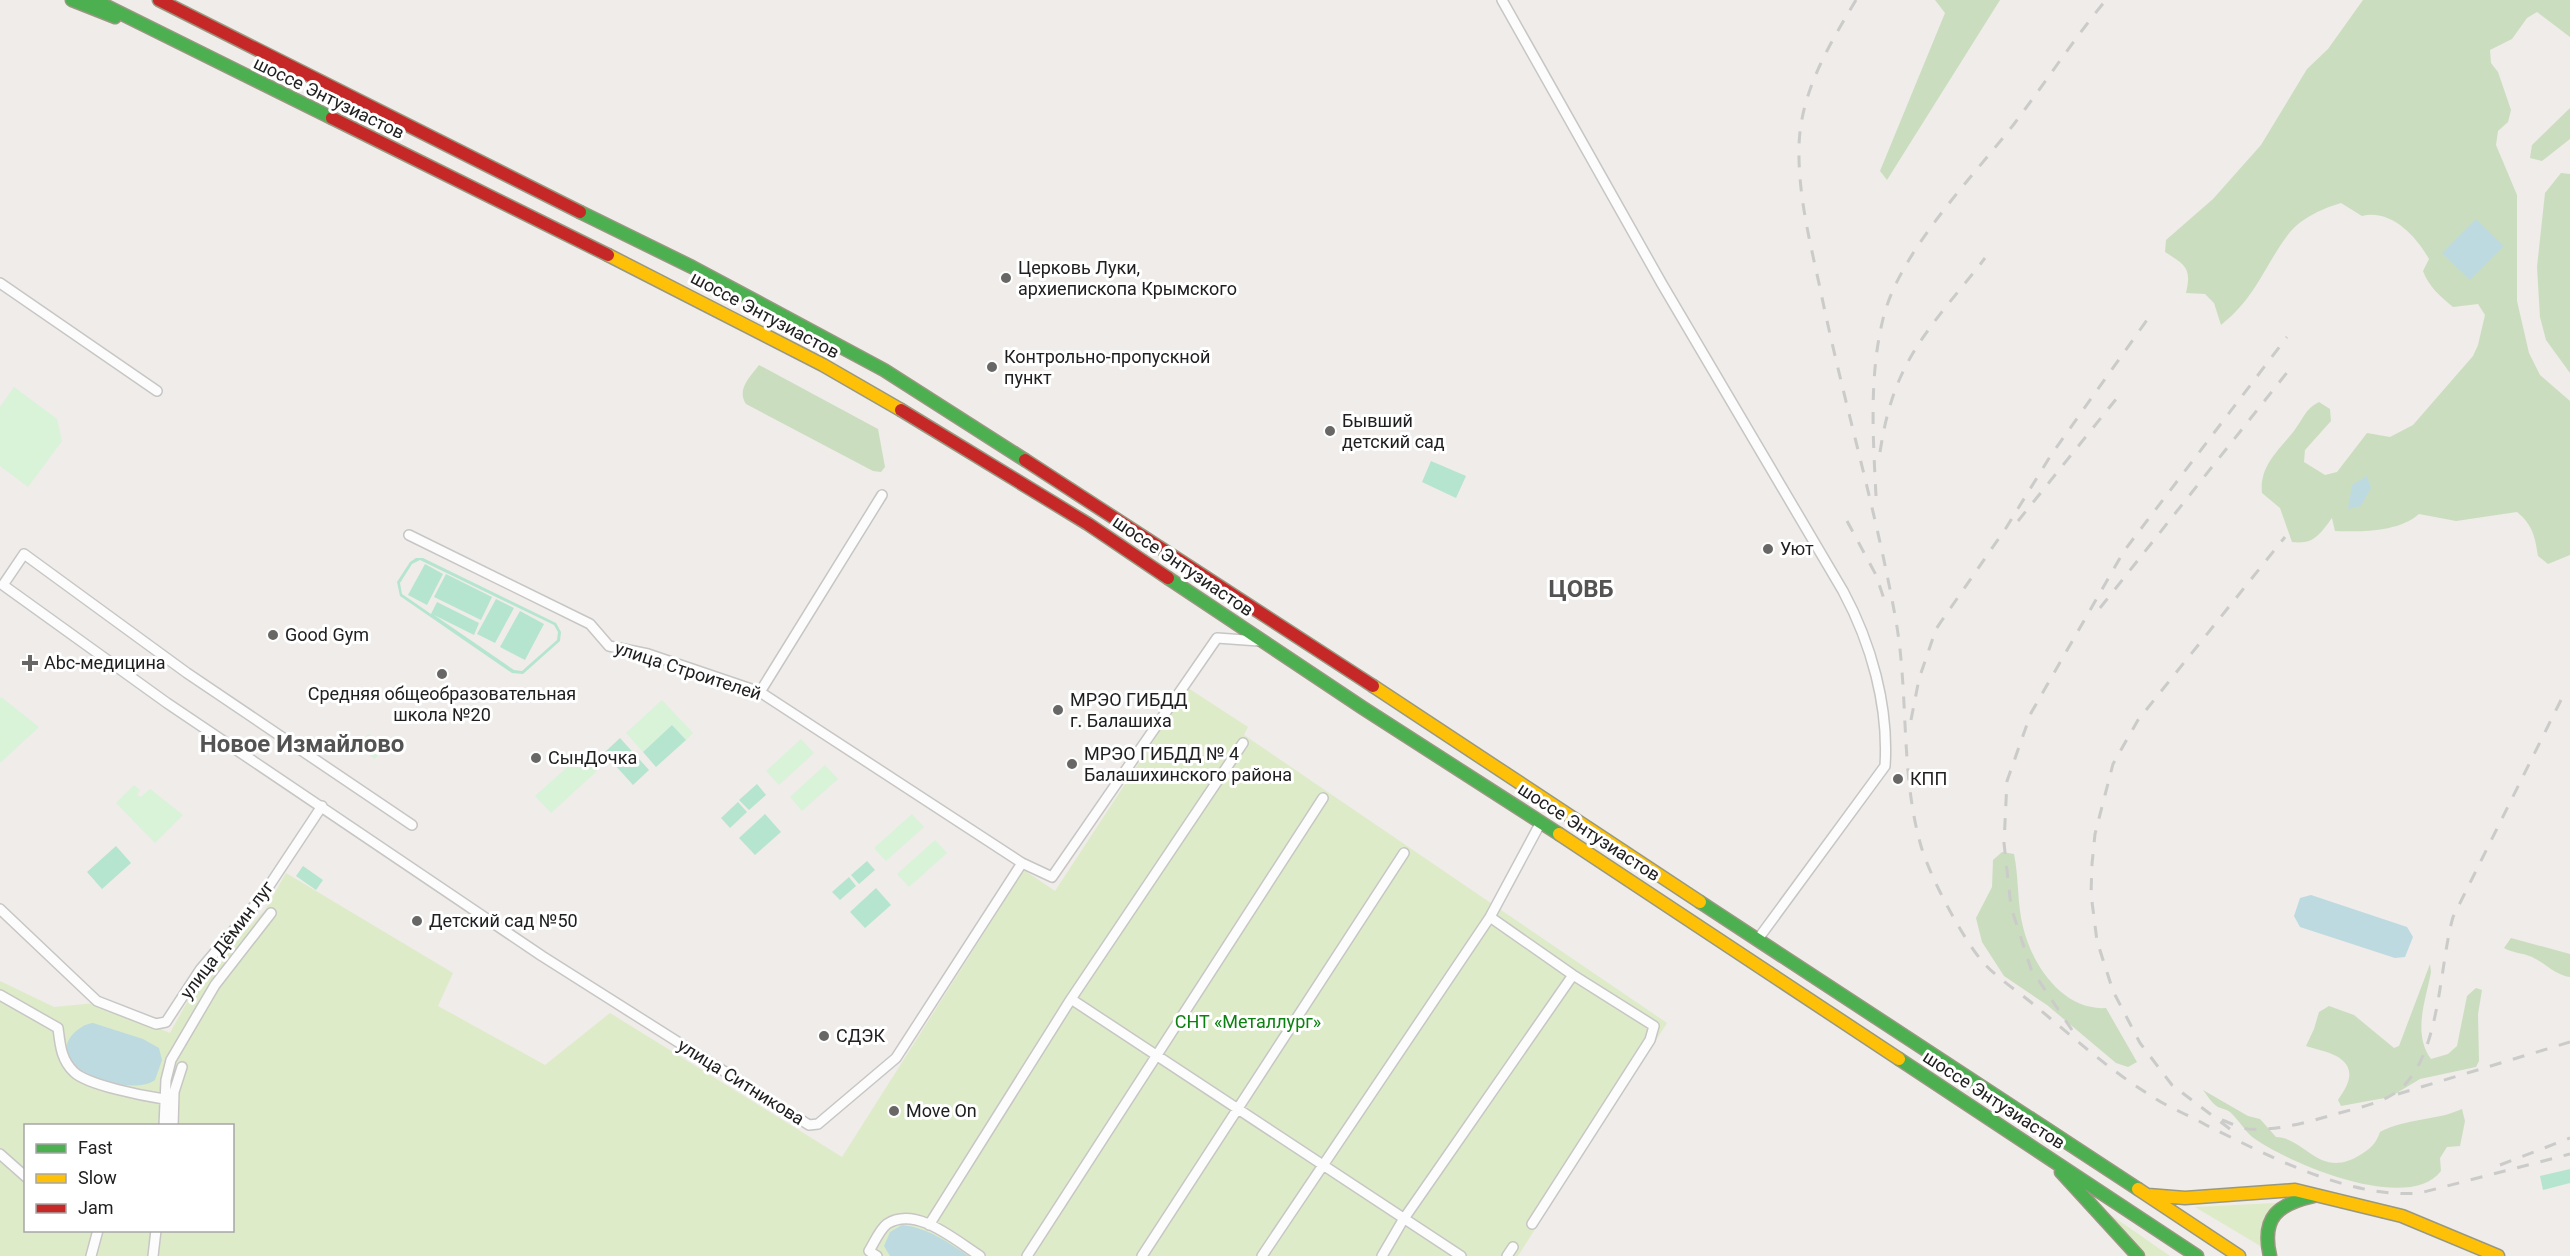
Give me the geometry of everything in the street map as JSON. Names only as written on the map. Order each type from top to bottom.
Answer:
[{"type":"main road","points":[[72,0],[175,43]]},
{"type":"main road","name":"шоссе Энтузиастов","points":[[94,0],[175,43],[678,290],[824,365],[952,439],[1078,518],[2197,1256]]},
{"type":"main road","name":"шоссе Энтузиастов","points":[[159,0],[457,152],[692,267],[884,370],[1124,522],[2239,1256]]},
{"type":"main road","points":[[174,0],[187,14]]},
{"type":"main road","points":[[2048,1158],[2138,1256]]},
{"type":"main road","points":[[2147,1195],[2185,1198],[2295,1190],[2402,1216],[2498,1256]]},
{"type":"main road","points":[[2270,1256],[2266,1228],[2277,1212],[2296,1199],[2321,1195]]},
{"type":"street","points":[[1502,0],[1662,284],[1847,599],[1860,623],[1874,672],[1887,735],[1885,766],[1758,939]]},
{"type":"street","points":[[0,283],[157,391]]},
{"type":"street","points":[[760,692],[882,495]]},
{"type":"street","name":"улица Строителей","points":[[409,535],[590,624],[609,646],[648,654],[760,692],[1022,862],[1052,877],[1217,638],[1264,642]]},
{"type":"street","points":[[322,806],[167,703],[3,585],[24,554],[187,673],[412,825]]},
{"type":"street","points":[[929,1224],[1071,999],[1243,743]]},
{"type":"street","points":[[1027,1256],[1323,798]]},
{"type":"street","name":"улица Ситникова","points":[[322,806],[611,1001],[808,1125],[814,1126],[896,1058],[1022,862]]},
{"type":"street","name":"улица Дёмин луг","points":[[0,909],[97,1001],[156,1024],[165,1022],[200,970],[262,896],[322,806]]},
{"type":"street","points":[[1262,1256],[1490,917],[1541,822]]},
{"type":"street","points":[[1142,1256],[1404,854]]},
{"type":"street","points":[[164,1124],[164,1099],[171,1060],[215,985],[271,913]]},
{"type":"street","points":[[1490,917],[1573,975],[1654,1026],[1650,1040],[1619,1097],[1575,1167],[1532,1224]]},
{"type":"street","points":[[1382,1256],[1403,1220],[1573,975]]},
{"type":"street","points":[[0,994],[58,1028],[62,1055],[74,1073],[107,1086],[164,1099]]},
{"type":"street","points":[[1071,999],[1321,1166],[1461,1256]]},
{"type":"street","points":[[173,1124],[174,1092],[182,1067]]},
{"type":"street","points":[[0,1154],[24,1175]]},
{"type":"street","points":[[877,1256],[869,1251],[885,1225],[902,1218],[929,1224],[980,1256]]},
{"type":"street","points":[[91,1256],[97,1232]]},
{"type":"street","points":[[153,1256],[156,1232]]},
{"type":"street","points":[[1508,1256],[1513,1247]]},
{"type":"green space","points":[[1935,0],[2000,0],[1887,180],[1880,171],[1945,13]]},
{"type":"green space","points":[[2363,0],[2570,0],[2570,37],[2537,12],[2527,18],[2512,39],[2490,50],[2491,63],[2498,72],[2511,110],[2508,122],[2498,131],[2496,145],[2517,195],[2517,301],[2529,353],[2540,375],[2570,401],[2570,555],[2548,564],[2538,556],[2532,532],[2527,522],[2517,512],[2456,521],[2419,514],[2411,520],[2390,528],[2356,531],[2335,531],[2332,518],[2311,540],[2292,542],[2280,508],[2262,493],[2264,475],[2271,459],[2314,405],[2319,402],[2330,409],[2331,421],[2305,450],[2304,462],[2325,475],[2337,472],[2367,433],[2390,437],[2413,425],[2473,356],[2485,315],[2478,304],[2453,307],[2435,291],[2423,271],[2429,259],[2410,233],[2393,220],[2373,215],[2362,216],[2341,203],[2311,215],[2292,230],[2250,294],[2233,315],[2221,325],[2214,303],[2205,294],[2186,293],[2188,277],[2185,268],[2178,260],[2165,252],[2166,240],[2213,199],[2261,145],[2307,69],[2328,49]]},
{"type":"green space","points":[[2570,108],[2570,139],[2542,161],[2530,158],[2532,145]]},
{"type":"green space","points":[[2561,173],[2570,174],[2570,373],[2546,340],[2540,317],[2537,267],[2545,193]]},
{"type":"green space","points":[[759,365],[878,429],[885,467],[881,472],[873,471],[746,404],[743,398],[744,388]]},
{"type":"green space","points":[[14,387],[57,419],[62,441],[28,487],[0,466],[0,407]]},
{"type":"green space","points":[[1431,461],[1466,476],[1456,498],[1422,482]]},
{"type":"green space","points":[[416,558],[423,558],[556,623],[561,632],[560,641],[523,674],[512,673],[400,596],[397,582],[410,562]],"holes":[[[420,560],[554,625],[558,632],[557,640],[522,671],[514,670],[434,615],[474,635],[479,623],[437,602],[431,614],[402,594],[400,583],[412,564]]]},
{"type":"green space","points":[[425,564],[443,574],[427,605],[408,595]]},
{"type":"green space","points":[[446,574],[492,597],[481,620],[434,597]]},
{"type":"green space","points":[[496,599],[514,608],[495,643],[477,634]]},
{"type":"green space","points":[[520,611],[544,624],[525,660],[500,647]]},
{"type":"green space","name":"СНТ «Металлург»","points":[[1188,688],[1248,727],[1244,735],[1667,1023],[1518,1256],[0,1256],[0,981],[54,1007],[96,1003],[170,1033],[203,973],[265,910],[286,873],[453,973],[438,1006],[545,1065],[610,1013],[842,1157],[1024,870],[1055,891]]},
{"type":"green space","points":[[0,698],[39,727],[0,763]]},
{"type":"green space","points":[[662,700],[693,733],[686,740],[672,725],[643,752],[626,733]]},
{"type":"green space","points":[[672,725],[686,740],[656,767],[643,752]]},
{"type":"green space","points":[[368,734],[385,745],[375,759],[358,748]]},
{"type":"green space","points":[[620,738],[649,770],[633,785],[604,753]]},
{"type":"green space","points":[[801,739],[814,753],[779,785],[766,771]]},
{"type":"green space","points":[[582,754],[597,771],[551,813],[535,796]]},
{"type":"green space","points":[[825,765],[838,779],[802,811],[790,797]]},
{"type":"green space","points":[[757,784],[766,795],[749,810],[739,800]]},
{"type":"green space","points":[[134,785],[140,790],[137,795],[141,797],[150,789],[183,815],[155,843],[116,803]]},
{"type":"green space","points":[[738,802],[747,812],[730,828],[721,818]]},
{"type":"green space","points":[[765,814],[781,832],[755,855],[739,838]]},
{"type":"green space","points":[[912,814],[924,827],[886,861],[874,848]]},
{"type":"green space","points":[[935,840],[947,853],[909,887],[897,874]]},
{"type":"green space","points":[[116,846],[131,863],[102,889],[87,872]]},
{"type":"green space","points":[[2002,852],[2014,854],[2023,927],[2027,942],[2042,970],[2063,994],[2076,1002],[2090,1007],[2106,1008],[2137,1062],[2128,1067],[2116,1063],[2047,1005],[2004,976],[1982,942],[1976,918],[1992,887],[1993,860]]},
{"type":"green space","points":[[867,861],[875,870],[859,884],[851,875]]},
{"type":"green space","points":[[303,866],[323,880],[316,890],[296,876]]},
{"type":"green space","points":[[849,877],[856,886],[840,900],[832,892]]},
{"type":"green space","points":[[876,888],[891,905],[865,928],[850,912]]},
{"type":"green space","points":[[2511,938],[2570,954],[2570,977],[2532,957],[2504,948]]},
{"type":"green space","points":[[2430,964],[2431,972],[2421,1027],[2425,1049],[2431,1059],[2448,1054],[2457,1046],[2467,996],[2476,988],[2482,990],[2478,1014],[2479,1061],[2476,1067],[2420,1079],[2390,1097],[2341,1106],[2338,1100],[2349,1078],[2346,1064],[2335,1055],[2306,1046],[2319,1012],[2329,1006],[2354,1015],[2394,1048],[2399,1046]]},
{"type":"green space","points":[[2203,1090],[2248,1116],[2260,1119],[2276,1137],[2287,1139],[2314,1156],[2334,1163],[2346,1161],[2367,1151],[2377,1140],[2380,1132],[2390,1127],[2442,1116],[2462,1109],[2465,1121],[2460,1146],[2447,1147],[2440,1158],[2441,1171],[2425,1183],[2403,1188],[2377,1186],[2321,1171],[2272,1149],[2252,1136],[2230,1112],[2216,1106]]},
{"type":"green space","points":[[2570,1169],[2570,1183],[2543,1190],[2540,1176]]},
{"type":"green space","points":[[2276,1203],[2262,1228],[2262,1247],[2195,1207]]},
{"type":"green space","points":[[2105,1211],[2170,1256],[2144,1256]]},
{"type":"water","points":[[2476,219],[2504,246],[2470,280],[2442,253]]},
{"type":"water","points":[[2367,476],[2371,488],[2361,506],[2348,509],[2352,485]]},
{"type":"water","points":[[2311,895],[2407,927],[2413,937],[2405,957],[2395,958],[2300,927],[2294,916],[2300,898]]},
{"type":"water","points":[[93,1023],[143,1039],[159,1048],[162,1060],[155,1080],[143,1085],[110,1083],[79,1069],[69,1058],[66,1047],[75,1032]]},
{"type":"water","points":[[902,1225],[929,1232],[969,1256],[890,1256],[884,1246],[890,1232]]},
{"type":"railway","points":[[1856,0],[1826,52],[1810,89],[1801,127],[1800,183],[1829,330],[1879,537],[1896,621],[1900,649],[1907,762],[1914,818],[1925,859],[1964,936],[1981,960],[1994,973],[2123,1077],[2166,1105],[2256,1150],[2310,1173],[2365,1189],[2393,1193],[2420,1193],[2570,1154]]},
{"type":"railway","points":[[1876,496],[1873,429],[1874,384],[1883,319],[1891,294],[1920,242],[2014,124],[2106,0]]},
{"type":"railway","points":[[1880,452],[1891,404],[1909,360],[1940,315],[1985,258]]},
{"type":"railway","points":[[1911,720],[1919,679],[1936,629],[2006,528],[2051,455],[2152,313]]},
{"type":"railway","points":[[2072,1030],[2031,969],[2011,907],[2004,843],[2007,781],[2031,713],[2124,551],[2287,337]]},
{"type":"railway","points":[[2100,608],[2289,370]]},
{"type":"railway","points":[[2018,521],[2121,393]]},
{"type":"railway","points":[[1847,521],[1876,575],[1886,605]]},
{"type":"railway","points":[[2230,1129],[2172,1085],[2140,1043],[2113,991],[2097,941],[2091,894],[2092,864],[2095,834],[2113,764],[2138,720],[2285,537]]},
{"type":"railway","points":[[2222,1120],[2248,1129],[2289,1126],[2360,1108],[2390,1096],[2407,1082],[2419,1064],[2435,1016],[2453,917],[2561,700]]},
{"type":"railway","points":[[2398,1094],[2570,1042]]},
{"type":"railway","points":[[2500,1165],[2570,1138]]},
{"type":"traffic: fast","points":[[72,0],[115,17]]},
{"type":"traffic: fast","points":[[94,0],[332,118]]},
{"type":"traffic: fast","points":[[580,212],[692,267],[884,370],[1025,460]]},
{"type":"traffic: fast","points":[[1168,578],[1363,708],[1559,834]]},
{"type":"traffic: fast","points":[[1700,902],[2138,1189]]},
{"type":"traffic: fast","points":[[1899,1059],[2197,1256]]},
{"type":"traffic: fast","points":[[2061,1172],[2138,1256]]},
{"type":"traffic: fast","points":[[2270,1256],[2268,1231],[2275,1214],[2291,1203],[2314,1196]]},
{"type":"traffic: slow","points":[[608,255],[823,365],[901,410]]},
{"type":"traffic: slow","points":[[1373,686],[1700,902]]},
{"type":"traffic: slow","points":[[1559,834],[1899,1059]]},
{"type":"traffic: slow","points":[[2138,1189],[2239,1256]]},
{"type":"traffic: slow","points":[[2148,1195],[2185,1198],[2295,1190],[2402,1216],[2498,1256]]},
{"type":"traffic: jam","points":[[159,0],[580,212]]},
{"type":"traffic: jam","points":[[332,118],[608,255]]},
{"type":"traffic: jam","points":[[901,410],[1088,524],[1168,578]]},
{"type":"traffic: jam","points":[[1025,460],[1373,686]]},
{"type":"place","name":"Церковь Луки, архиепископа Крымского","points":[[1006,278]]},
{"type":"place","name":"Контрольно-пропускной пункт","points":[[992,367]]},
{"type":"place","name":"Бывший детский сад","points":[[1330,431]]},
{"type":"place","name":"Уют","points":[[1768,549]]},
{"type":"place","name":"Good Gym","points":[[273,635]]},
{"type":"place","name":"Abc-медицина","points":[[30,663]]},
{"type":"place","name":"Средняя общеобразовательная школа №20","points":[[442,674]]},
{"type":"place","name":"МРЭО ГИБДД г. Балашиха","points":[[1058,710]]},
{"type":"place","name":"СынДочка","points":[[536,758]]},
{"type":"place","name":"МРЭО ГИБДД № 4 Балашихинского района","points":[[1072,764]]},
{"type":"place","name":"КПП","points":[[1898,779]]},
{"type":"place","name":"Детский сад №50","points":[[417,921]]},
{"type":"place","name":"СДЭК","points":[[824,1036]]},
{"type":"place","name":"Move On","points":[[894,1111]]},
{"type":"district","name":"ЦОВБ","points":[[1581,589]]},
{"type":"district","name":"Новое Измайлово","points":[[302,744]]}]
